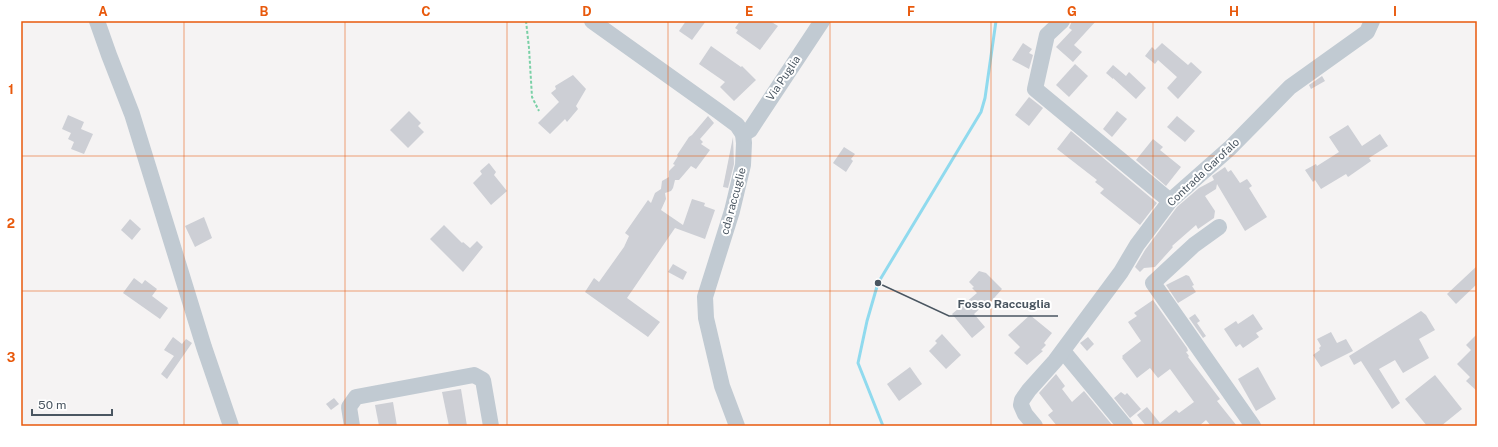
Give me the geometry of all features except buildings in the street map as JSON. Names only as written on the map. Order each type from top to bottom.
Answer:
[{"type":"street","points":[[98,21],[109,55],[132,114],[204,347],[231,426]]},
{"type":"street","points":[[592,21],[718,110],[737,125],[743,134]]},
{"type":"street","name":"Via Puglia","points":[[743,134],[750,130],[822,21]]},
{"type":"street","points":[[1062,21],[1046,35],[1034,89],[1170,201]]},
{"type":"street","name":"Contrada Garofalo","points":[[1035,426],[1025,414],[1021,405],[1022,400],[1063,351],[1121,272],[1137,245],[1170,201],[1230,148],[1290,87],[1367,32],[1372,21]]},
{"type":"street","name":"cda raccuglie","points":[[737,426],[722,386],[706,318],[705,297],[732,211],[743,164],[743,134]]},
{"type":"street","points":[[1219,227],[1194,245],[1153,283],[1253,426]]},
{"type":"street","points":[[1063,351],[1125,426]]},
{"type":"street","points":[[352,426],[348,407],[356,397],[474,375],[483,380],[492,426]]},
{"type":"path","points":[[526,21],[532,97],[539,111]]},
{"type":"waterway","points":[[883,426],[858,363],[867,321],[878,283],[981,112],[985,98],[996,21]]},
{"type":"place","name":"Fosso Raccuglia","points":[[878,283]]}]
